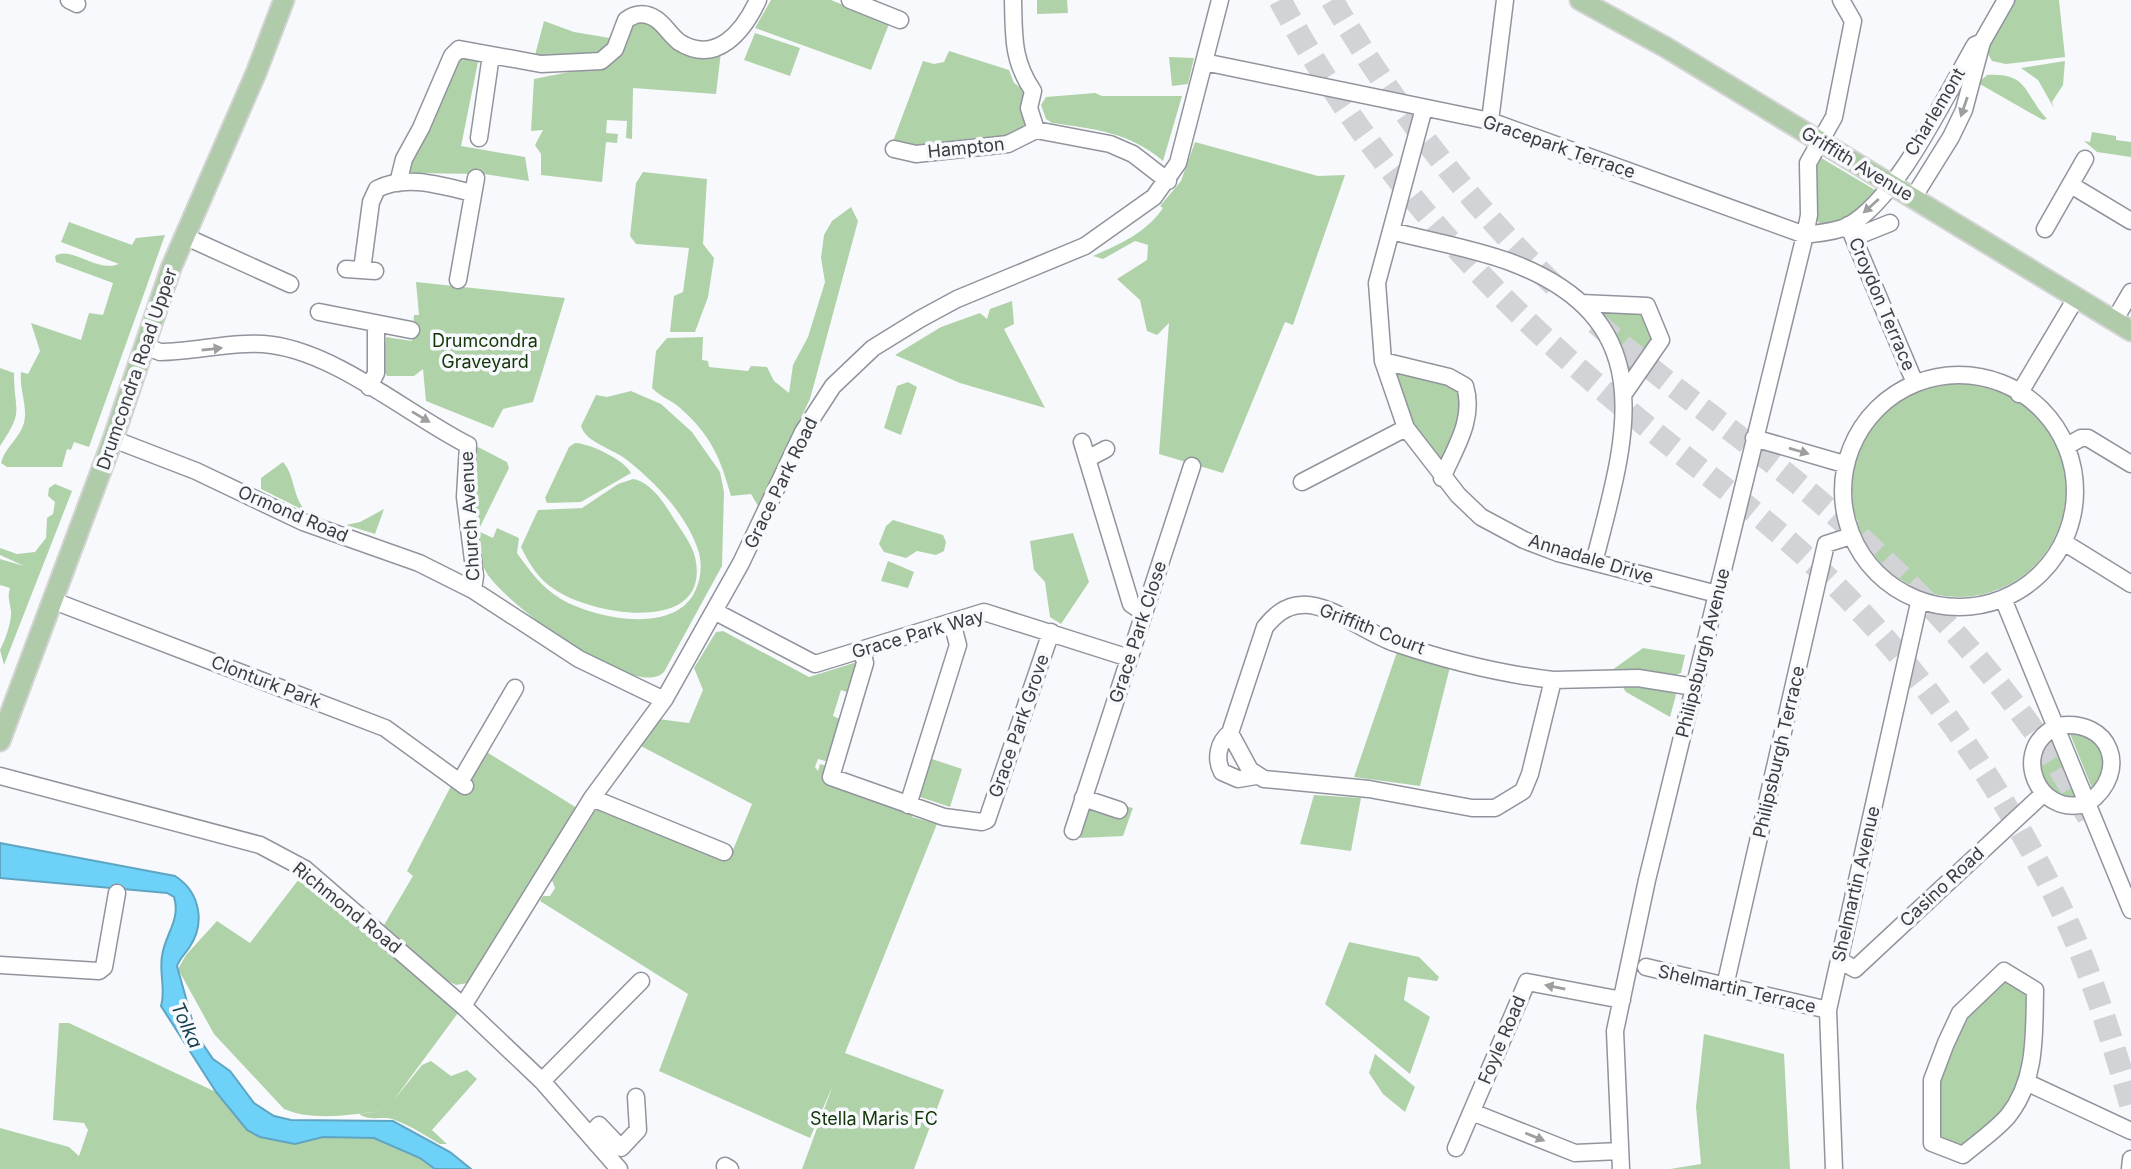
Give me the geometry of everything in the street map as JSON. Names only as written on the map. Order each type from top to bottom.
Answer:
[{"type":"main road","name":"Drumcondra Road Upper","points":[[0,741],[54,601],[184,236],[256,73],[284,0]]},
{"type":"main road","name":"Griffith Avenue","points":[[1580,0],[1667,48],[2131,331]]},
{"type":"street","points":[[398,183],[404,159],[454,52],[465,49],[541,64],[607,58],[615,49],[630,8],[655,18],[681,43],[698,49],[718,45],[736,36],[751,16],[758,0]]},
{"type":"street","points":[[850,0],[900,20]]},
{"type":"street","points":[[1013,0],[1015,55],[1020,71],[1033,91],[1029,108],[1036,130],[1110,144],[1133,154],[1168,181]]},
{"type":"street","name":"Grace Park Road","points":[[463,1006],[592,798],[664,701],[764,517],[803,432],[833,386],[852,365],[880,343],[957,299],[1101,237],[1135,213],[1168,181],[1185,140],[1220,0]]},
{"type":"street","points":[[1490,121],[1505,0]]},
{"type":"street","name":"Philipsburgh Avenue","points":[[1621,1169],[1615,1031],[1694,687],[1805,235],[1809,215],[1808,163],[1834,117],[1853,21],[1841,0]]},
{"type":"street","name":"Charlemont","points":[[1913,198],[1951,137],[1964,110],[1982,42],[2006,0]]},
{"type":"street","name":"Charlemont","points":[[1891,185],[1976,45],[1982,42]]},
{"type":"street","points":[[479,138],[491,55]]},
{"type":"street","name":"Gracepark Terrace","points":[[1204,62],[1490,121],[1805,235]]},
{"type":"street","name":"Annadale Drive","points":[[1424,108],[1377,283],[1383,361],[1406,428],[1442,478],[1481,517],[1524,540],[1594,562],[1717,594]]},
{"type":"street","name":"Hampton","points":[[894,149],[916,153],[1008,144],[1036,130]]},
{"type":"street","points":[[2045,229],[2085,159]]},
{"type":"street","points":[[361,270],[372,197],[381,187],[423,182],[474,186],[458,280]]},
{"type":"street","points":[[1852,231],[1891,185]]},
{"type":"street","points":[[2070,185],[2131,220]]},
{"type":"street","points":[[1805,235],[1852,231],[1889,223]]},
{"type":"street","points":[[1391,231],[1510,262],[1549,282],[1581,303],[1607,335],[1623,370],[1625,392],[1621,452],[1594,562]]},
{"type":"street","name":"Croydon Terrace","points":[[1852,231],[1915,383]]},
{"type":"street","points":[[184,236],[290,284]]},
{"type":"street","points":[[2114,321],[2131,292]]},
{"type":"street","points":[[2019,394],[2076,298]]},
{"type":"street","points":[[1581,303],[1647,306],[1661,340],[1625,392]]},
{"type":"street","points":[[319,312],[411,330]]},
{"type":"street","points":[[369,387],[376,368],[376,324]]},
{"type":"street","name":"Church Avenue","points":[[145,346],[160,352],[258,344],[280,346],[320,360],[468,444],[465,497],[475,576],[473,590],[579,659],[664,701]]},
{"type":"street","points":[[1383,361],[1449,377],[1465,386],[1471,404],[1466,424],[1442,478]]},
{"type":"street","points":[[1954,376],[1982,378],[2019,394],[2040,408],[2067,446],[2075,493],[2065,543],[2036,578],[2004,601],[1953,605],[1919,603],[1883,579],[1861,555],[1851,536],[1843,494],[1844,464],[1855,439],[1871,415],[1886,401],[1915,383],[1954,376]]},
{"type":"street","points":[[1302,482],[1406,428]]},
{"type":"street","points":[[1754,438],[1844,464]]},
{"type":"street","points":[[2067,446],[2081,438],[2088,438],[2131,464]]},
{"type":"street","name":"Ormond Road","points":[[113,439],[188,467],[303,522],[419,563],[473,590]]},
{"type":"street","points":[[1082,442],[1131,604],[1143,612]]},
{"type":"street","points":[[1087,459],[1106,449]]},
{"type":"street","name":"Grace Park Close","points":[[1073,831],[1192,466]]},
{"type":"street","name":"Philipsburgh Terrace","points":[[1725,986],[1826,544],[1851,536]]},
{"type":"street","points":[[2065,543],[2131,584]]},
{"type":"street","name":"Clonturk Park","points":[[54,601],[385,728],[463,784],[515,688]]},
{"type":"street","points":[[2004,601],[2053,729],[2131,910]]},
{"type":"street","name":"Shelmartin Avenue","points":[[1834,1169],[1828,1010],[1919,603]]},
{"type":"street","name":"Griffith Court","points":[[1553,680],[1530,774],[1523,791],[1495,808],[1472,808],[1382,790],[1256,776],[1238,779],[1222,772],[1218,755],[1224,738],[1230,733],[1265,626],[1275,615],[1302,604],[1320,607],[1395,643],[1470,663],[1553,680],[1638,678],[1694,687]]},
{"type":"street","name":"Grace Park Way","points":[[715,611],[810,664],[984,612],[1129,658]]},
{"type":"street","points":[[862,650],[865,663],[832,771],[834,780],[908,805],[958,645],[952,622]]},
{"type":"street","name":"Grace Park Grove","points":[[908,805],[950,819],[982,822],[987,820],[1051,632]]},
{"type":"street","points":[[2073,723],[2095,731],[2111,749],[2114,765],[2111,781],[2102,794],[2084,804],[2057,803],[2043,794],[2034,780],[2031,765],[2034,749],[2053,729],[2073,723]]},
{"type":"street","points":[[1230,733],[1241,758],[1256,776]]},
{"type":"street","points":[[2114,765],[2131,762]]},
{"type":"street","name":"Richmond Road","points":[[0,776],[260,845],[308,872],[463,1006],[542,1082],[619,1169]]},
{"type":"street","name":"Casino Road","points":[[1839,960],[1855,969],[2043,794]]},
{"type":"street","points":[[592,798],[724,852]]},
{"type":"street","points":[[1083,798],[1119,810]]},
{"type":"street","points":[[0,965],[99,971],[104,967],[117,893]]},
{"type":"street","name":"Shelmartin Terrace","points":[[1646,967],[1828,1010]]},
{"type":"street","points":[[2004,971],[2035,990],[2033,1056],[2026,1082],[2008,1116],[1963,1155],[1933,1143],[1932,1080],[1946,1043],[1960,1013],[2004,971]]},
{"type":"street","points":[[542,1082],[641,981]]},
{"type":"street","name":"Foyle Road","points":[[1456,1148],[1527,982],[1622,1000]]},
{"type":"street","points":[[2026,1082],[2131,1131]]},
{"type":"street","points":[[590,1135],[599,1125],[621,1148],[638,1130],[636,1097]]},
{"type":"street","points":[[1472,1112],[1575,1153],[1620,1152]]},
{"type":"street","points":[[2130,1169],[2131,1159]]},
{"type":"green space","points":[[771,0],[831,0],[889,24],[871,70],[755,28]]},
{"type":"green space","points":[[1037,0],[1067,0],[1068,13],[1037,14]]},
{"type":"green space","points":[[2015,0],[2059,0],[2065,57],[2006,64],[1992,61],[1988,54],[1994,32]]},
{"type":"green space","points":[[641,19],[721,52],[716,94],[633,88],[632,139],[626,138],[627,121],[607,120],[606,133],[618,134],[617,143],[606,142],[602,182],[541,175],[541,154],[535,145],[543,130],[531,131],[534,79],[609,64],[629,25]]},
{"type":"green space","points":[[544,21],[574,32],[610,38],[604,51],[534,59]]},
{"type":"green space","points":[[755,33],[800,48],[790,76],[744,60]]},
{"type":"green space","points":[[949,51],[1009,70],[1014,83],[1024,90],[1026,131],[987,141],[970,138],[954,144],[911,149],[892,144],[923,61],[934,64],[944,62]]},
{"type":"green space","points":[[463,53],[479,57],[461,146],[525,157],[529,181],[484,174],[407,173],[456,60]]},
{"type":"green space","points":[[1169,57],[1194,58],[1188,84],[1172,86]]},
{"type":"green space","points":[[2065,61],[2063,85],[2052,102],[2054,108],[2038,80],[2021,68]]},
{"type":"green space","points":[[1987,75],[2001,75],[2018,81],[2047,119],[2043,120],[1978,83]]},
{"type":"green space","points":[[1095,93],[1102,96],[1182,96],[1163,161],[1137,144],[1111,133],[1052,123],[1046,119],[1041,105],[1046,97]]},
{"type":"green space","points":[[2092,132],[2131,142],[2131,157],[2097,152],[2084,141],[2090,142]]},
{"type":"green space","points":[[1195,142],[1318,176],[1345,175],[1293,325],[1285,322],[1223,473],[1159,454],[1169,323],[1157,335],[1147,331],[1140,300],[1117,279],[1147,260],[1148,245],[1135,241],[1103,259],[1093,256],[1132,237],[1156,217],[1163,208],[1160,206],[1181,181]]},
{"type":"green space","points":[[1818,156],[1875,190],[1850,217],[1822,225],[1816,220],[1815,163]]},
{"type":"green space","points":[[643,172],[707,179],[703,244],[714,258],[708,297],[695,332],[670,332],[674,296],[683,292],[689,248],[636,244],[630,236],[636,183]]},
{"type":"green space","points":[[851,207],[858,221],[810,399],[758,506],[751,494],[731,496],[723,470],[707,437],[679,407],[652,388],[656,351],[667,338],[703,337],[702,360],[708,361],[709,367],[748,371],[751,366],[767,367],[774,381],[789,393],[793,365],[808,337],[825,282],[821,258],[824,235],[832,221]]},
{"type":"green space","points":[[69,222],[132,245],[136,238],[165,235],[89,447],[74,442],[71,450],[67,449],[62,467],[7,467],[1,463],[3,457],[24,423],[21,372],[28,374],[40,351],[31,323],[81,340],[89,313],[103,315],[113,283],[56,262],[55,256],[69,254],[102,265],[119,264],[61,242]]},
{"type":"green space","name":"Drumcondra Graveyard","points":[[416,282],[565,298],[533,402],[503,409],[493,428],[426,401],[423,369],[414,376],[387,376],[383,370],[386,337],[412,341],[414,315],[419,315]]},
{"type":"green space","points":[[1012,301],[1014,324],[1004,329],[1045,408],[960,383],[895,355],[941,327],[980,313],[987,319],[990,309]]},
{"type":"green space","points":[[1591,308],[1644,310],[1656,338],[1629,375],[1620,350]]},
{"type":"green space","points":[[0,368],[14,373],[16,411],[13,425],[0,446]]},
{"type":"green space","points":[[1390,368],[1437,380],[1459,393],[1462,404],[1459,418],[1440,463],[1414,429]]},
{"type":"green space","points":[[908,382],[917,387],[901,435],[884,428],[897,386]]},
{"type":"green space","points":[[1959,383],[2000,391],[2035,414],[2058,449],[2066,490],[2058,531],[2035,566],[2000,589],[1959,597],[1918,589],[1883,566],[1860,531],[1852,490],[1860,449],[1883,414],[1918,391]]},
{"type":"green space","points":[[631,391],[661,404],[692,432],[720,472],[724,492],[722,566],[664,672],[649,678],[627,673],[600,661],[542,625],[517,604],[486,572],[480,559],[474,528],[473,480],[475,450],[478,447],[507,462],[509,468],[478,531],[493,538],[497,528],[519,538],[517,553],[536,578],[554,594],[594,612],[634,619],[654,618],[672,613],[686,604],[698,585],[701,567],[699,553],[687,526],[670,501],[649,479],[621,456],[588,437],[581,426],[596,395],[607,397]]},
{"type":"green space","points":[[575,443],[606,453],[622,463],[631,473],[581,502],[547,503],[545,498],[569,447]]},
{"type":"green space","points":[[283,462],[307,512],[261,489],[261,478]]},
{"type":"green space","points":[[633,479],[646,484],[657,494],[691,547],[695,557],[696,582],[686,599],[668,609],[645,613],[619,611],[571,598],[548,585],[534,570],[521,547],[538,510],[582,508],[618,484]]},
{"type":"green space","points":[[55,484],[72,491],[4,665],[0,650],[8,631],[11,611],[10,588],[0,585],[0,559],[24,566],[0,555],[0,548],[17,554],[35,552],[46,538],[47,518],[53,514],[55,502],[48,496],[49,488]]},
{"type":"green space","points":[[384,509],[375,534],[346,525],[360,522]]},
{"type":"green space","points":[[893,520],[943,535],[946,542],[944,551],[936,555],[917,551],[906,558],[884,552],[879,544],[886,526]]},
{"type":"green space","points":[[1073,533],[1089,582],[1061,624],[1050,617],[1045,582],[1034,570],[1030,541]]},
{"type":"green space","points":[[888,561],[914,572],[908,588],[881,581]]},
{"type":"green space","name":"Stella Maris FC","points":[[723,631],[809,677],[857,662],[850,693],[841,690],[833,716],[842,720],[829,762],[818,759],[815,767],[818,771],[820,764],[827,766],[914,811],[912,817],[937,824],[845,1053],[944,1090],[914,1169],[802,1169],[833,1085],[810,1138],[659,1071],[688,994],[540,901],[543,896],[550,896],[555,888],[552,880],[595,811],[602,806],[730,857],[752,804],[637,744],[658,719],[689,723],[703,690],[694,668],[716,632]]},
{"type":"green space","points":[[1643,648],[1685,655],[1681,673],[1673,676],[1612,670]]},
{"type":"green space","points":[[1397,652],[1450,667],[1420,786],[1354,777]]},
{"type":"green space","points":[[1620,683],[1673,691],[1676,695],[1670,717],[1626,692]]},
{"type":"green space","points":[[2068,729],[2098,739],[2109,765],[2094,793]]},
{"type":"green space","points":[[2050,737],[2076,800],[2058,798],[2039,779],[2039,751]]},
{"type":"green space","points":[[485,751],[577,808],[482,963],[468,983],[456,985],[444,979],[384,925],[413,876],[407,871],[451,786],[461,792]]},
{"type":"green space","points":[[929,758],[962,769],[950,807],[917,796]]},
{"type":"green space","points":[[1314,795],[1361,798],[1351,851],[1300,844]]},
{"type":"green space","points":[[1087,807],[1133,808],[1123,836],[1080,838]]},
{"type":"green space","points":[[302,875],[461,1009],[393,1101],[422,1065],[431,1061],[451,1076],[467,1070],[477,1079],[432,1130],[447,1144],[440,1144],[395,1120],[368,1118],[359,1114],[383,1111],[321,1116],[284,1109],[214,1034],[178,969],[186,955],[217,921],[250,943]]},
{"type":"green space","points":[[1349,942],[1419,957],[1439,977],[1437,981],[1408,977],[1404,1000],[1430,1017],[1410,1074],[1325,1004]]},
{"type":"green space","points":[[2006,975],[2031,991],[2026,1059],[2008,1107],[1962,1151],[1937,1141],[1937,1081],[1963,1018]]},
{"type":"green space","points":[[59,1023],[69,1023],[216,1092],[246,1130],[260,1137],[295,1144],[323,1137],[374,1138],[420,1158],[435,1169],[0,1169],[0,1128],[69,1147],[79,1156],[88,1130],[84,1123],[53,1120]]},
{"type":"green space","points":[[1704,1034],[1784,1054],[1790,1169],[1670,1169],[1701,1164],[1696,1107]]},
{"type":"green space","points":[[1375,1054],[1415,1087],[1405,1112],[1383,1094],[1369,1073]]},
{"type":"water","name":"Tolka","points":[[0,843],[175,876],[190,890],[198,909],[198,928],[177,966],[196,1034],[213,1059],[230,1071],[254,1103],[274,1116],[291,1120],[393,1121],[450,1152],[471,1169],[435,1169],[420,1158],[374,1138],[323,1137],[295,1144],[260,1137],[247,1130],[216,1092],[161,1006],[162,956],[176,913],[174,897],[167,893],[0,878]]},
{"type":"tunnel","points":[[1280,0],[1314,60],[1392,172],[1482,276],[1581,371],[1816,566],[1909,667],[1942,710],[2001,798],[2052,891],[2090,978],[2131,1106]]},
{"type":"tunnel","points":[[1332,0],[1381,77],[1434,151],[1492,220],[1555,286]]},
{"type":"tunnel","points":[[1596,323],[1654,372],[1804,488],[1906,582],[1975,656],[2007,695],[2065,778],[2091,822]]}]
